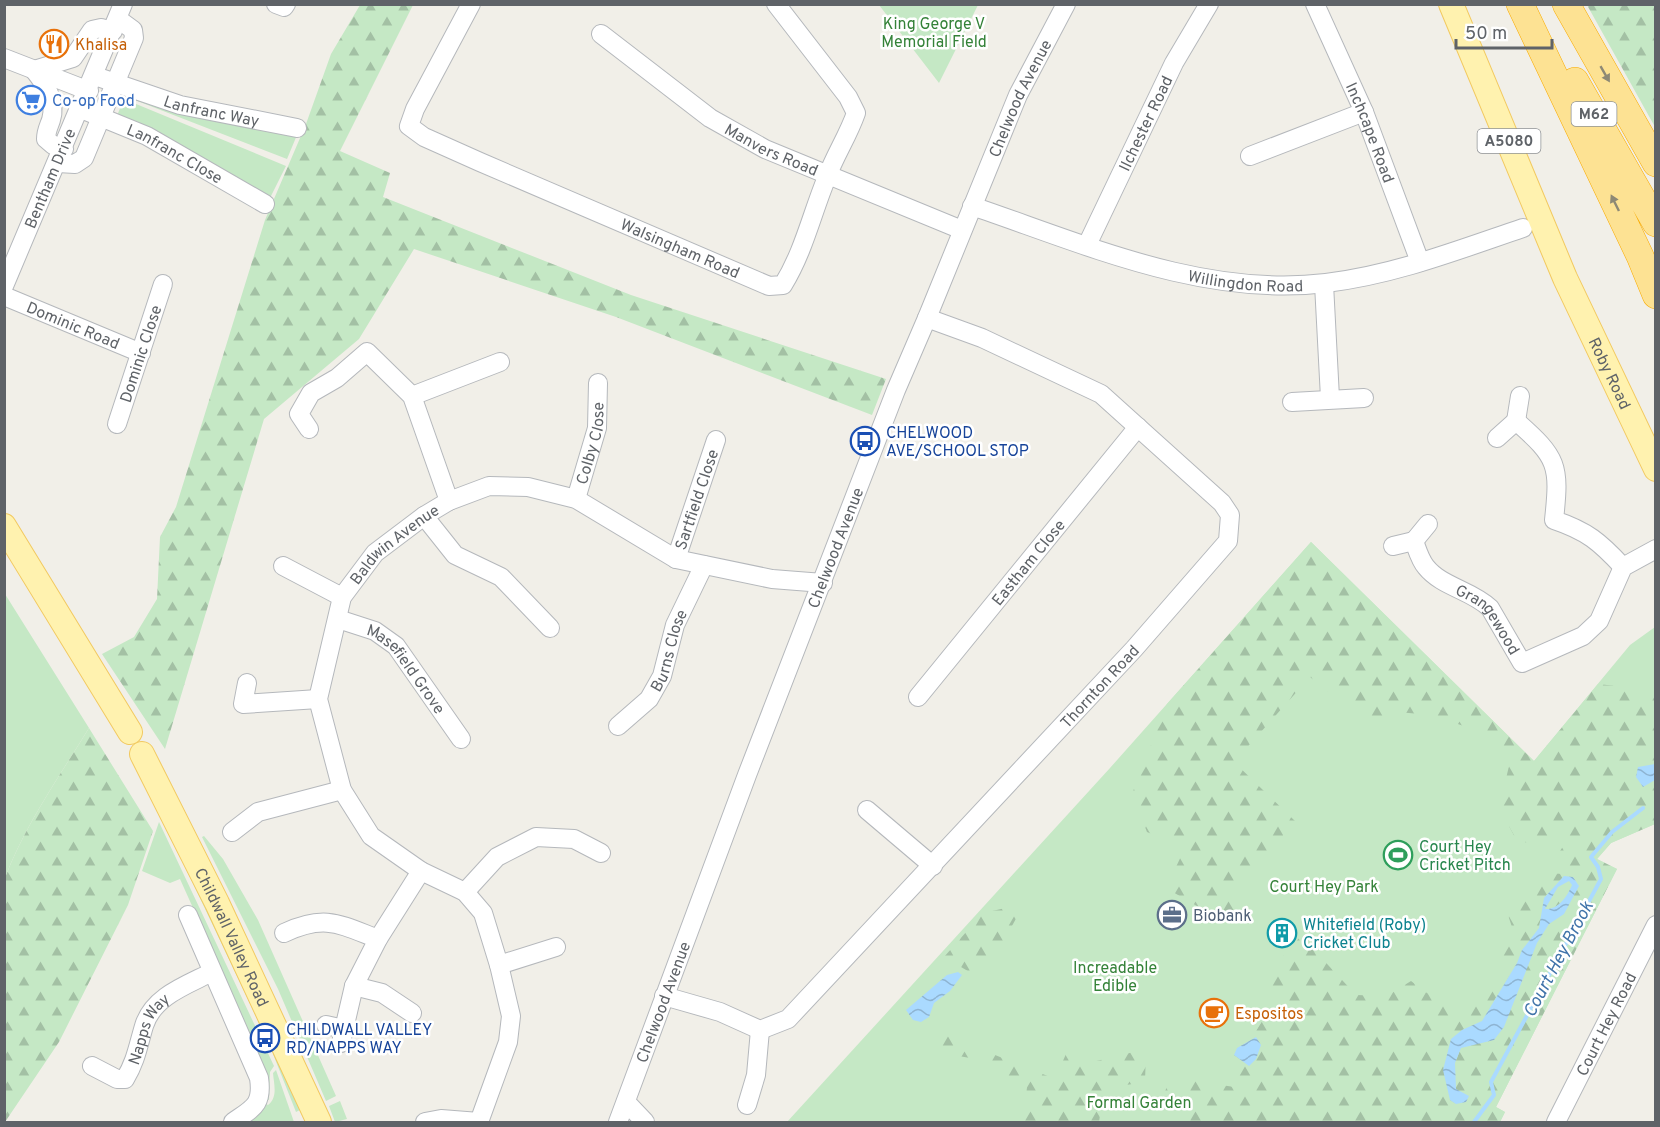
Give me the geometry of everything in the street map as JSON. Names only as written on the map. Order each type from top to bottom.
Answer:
[{"type":"highway","points":[[1520,4],[1640,256],[1656,295]]},
{"type":"highway","name":"M62","points":[[1532,4],[1656,223]]},
{"type":"highway","name":"M62","points":[[1566,4],[1656,163]]},
{"type":"main road","name":"Roby Road","points":[[1451,4],[1565,278],[1656,469]]},
{"type":"main road","points":[[4,526],[130,732]]},
{"type":"main road","name":"Childwall Valley Road","points":[[142,754],[212,892],[319,1122]]},
{"type":"street","points":[[276,4],[285,7],[286,4]]},
{"type":"street","name":"Walsingham Road","points":[[471,4],[415,110],[409,126],[424,137],[769,286],[783,285],[795,266],[827,175],[848,137],[856,113],[848,97],[776,4]]},
{"type":"street","name":"Chelwood Avenue","points":[[618,1122],[896,390],[1018,95],[1066,4]]},
{"type":"street","name":"Ilchester Road","points":[[1087,245],[1174,63],[1209,4]]},
{"type":"street","name":"Inchcape Road","points":[[1315,4],[1364,112],[1420,262]]},
{"type":"street","points":[[118,18],[135,34],[82,160],[75,165],[61,156],[46,139],[53,112],[52,100],[48,89],[34,70],[73,58],[92,30],[101,28],[118,18]]},
{"type":"street","name":"Bentham Drive","points":[[4,286],[118,18]]},
{"type":"street","name":"Manvers Road","points":[[600,34],[710,118],[765,149],[962,230]]},
{"type":"street","name":"Lanfranc Way","points":[[4,58],[34,70],[92,83],[116,82],[180,105],[297,128]]},
{"type":"street","name":"Lanfranc Close","points":[[81,109],[147,136],[266,204]]},
{"type":"street","points":[[1250,156],[1364,112]]},
{"type":"street","name":"Willingdon Road","points":[[972,206],[1135,262],[1190,275],[1272,285],[1324,284],[1368,276],[1420,262],[1523,228]]},
{"type":"street","name":"Dominic Close","points":[[117,424],[163,284]]},
{"type":"street","points":[[1324,284],[1330,398]]},
{"type":"street","name":"Dominic Road","points":[[4,296],[141,353]]},
{"type":"street","name":"Thornton Road","points":[[760,1030],[788,1019],[1134,649],[1228,541],[1230,515],[1222,503],[1101,394],[982,338],[927,318]]},
{"type":"street","points":[[309,429],[299,414],[311,393],[337,378],[372,345],[412,396],[449,501]]},
{"type":"street","points":[[412,396],[500,362]]},
{"type":"street","name":"Colby Close","points":[[576,500],[597,428],[598,383]]},
{"type":"street","points":[[1497,438],[1516,420],[1520,396]]},
{"type":"street","points":[[1292,402],[1330,398],[1364,398]]},
{"type":"street","points":[[1516,420],[1542,445],[1556,467],[1558,478],[1546,519],[1584,531],[1603,545],[1623,567],[1656,549]]},
{"type":"street","name":"Eastham Close","points":[[918,697],[1138,427]]},
{"type":"street","name":"Sartfield Close","points":[[676,559],[716,440]]},
{"type":"street","name":"Baldwin Avenue","points":[[479,1122],[508,1042],[512,1016],[499,965],[483,913],[465,892],[421,871],[371,836],[342,790],[318,699],[342,597],[375,553],[424,516],[449,501],[489,486],[528,487],[576,500],[676,559],[772,579],[823,583]]},
{"type":"street","points":[[424,516],[455,555],[501,577],[550,628]]},
{"type":"street","points":[[1393,546],[1414,541],[1428,524]]},
{"type":"street","name":"Grangewood","points":[[1414,541],[1424,566],[1482,600],[1490,608],[1516,668],[1583,636],[1599,621],[1623,567]]},
{"type":"street","name":"Burns Close","points":[[618,726],[649,699],[662,676],[675,625],[704,565]]},
{"type":"street","points":[[283,566],[342,597]]},
{"type":"street","name":"Masefield Grove","points":[[338,619],[375,631],[396,646],[462,739]]},
{"type":"street","points":[[247,683],[243,704],[318,699]]},
{"type":"street","points":[[232,832],[258,812],[342,790]]},
{"type":"street","points":[[867,810],[933,866]]},
{"type":"street","points":[[465,892],[497,857],[536,837],[574,839],[601,853]]},
{"type":"street","points":[[326,1025],[343,1036],[354,986],[378,939],[421,871]]},
{"type":"street","points":[[188,915],[260,1078],[260,1099],[253,1109],[233,1122]]},
{"type":"street","points":[[284,933],[317,921],[343,926],[378,939]]},
{"type":"street","name":"Court Hey Road","points":[[1556,1122],[1656,925]]},
{"type":"street","points":[[499,965],[556,947]]},
{"type":"street","name":"Napps Way","points":[[92,1066],[117,1079],[125,1079],[134,1065],[144,1026],[152,1009],[181,987],[212,972]]},
{"type":"street","points":[[354,986],[382,993],[412,1013]]},
{"type":"street","points":[[664,996],[720,1012],[760,1030],[756,1075],[747,1105]]},
{"type":"street","points":[[626,1102],[645,1122]]},
{"type":"street","points":[[425,1122],[441,1119],[479,1122]]},
{"type":"green space","points":[[360,5],[413,5],[340,151],[390,173],[383,197],[631,295],[886,379],[872,415],[616,317],[414,249],[359,339],[264,419],[165,749],[102,654],[134,637],[157,599],[160,537],[176,507],[265,220],[306,124],[331,54]]},
{"type":"green space","name":"King George V Memorial Field","points":[[879,5],[978,5],[939,83]]},
{"type":"green space","points":[[1587,5],[1655,5],[1655,127]]},
{"type":"green space","points":[[129,92],[297,135],[287,159],[127,97]]},
{"type":"green space","points":[[124,99],[286,166],[268,202],[116,118]]},
{"type":"green space","name":"Court Hey Park","points":[[1311,542],[1534,761],[1630,645],[1655,627],[1655,824],[1611,843],[1597,859],[1617,869],[1496,1107],[1505,1112],[1500,1122],[787,1122],[1110,768]]},
{"type":"green space","points":[[1311,542],[1534,761],[1598,684],[1643,689],[1655,688],[1655,764],[1638,767],[1643,787],[1655,780],[1655,824],[1611,843],[1597,859],[1617,869],[1496,1107],[1505,1112],[1500,1122],[1184,1122],[1159,1106],[1171,1077],[1234,1087],[1252,1037],[1272,1006],[1269,971],[1301,936],[1356,995],[1387,996],[1411,981],[1427,993],[1461,1006],[1469,1013],[1500,980],[1506,962],[1501,958],[1501,948],[1508,940],[1517,942],[1508,915],[1513,905],[1528,899],[1545,873],[1564,874],[1567,865],[1560,851],[1564,845],[1563,839],[1542,848],[1516,839],[1499,808],[1509,766],[1478,731],[1432,715],[1397,712],[1366,722],[1310,677],[1234,762],[1296,822],[1238,883],[1233,927],[1166,888],[1185,848],[1147,832],[1132,794],[1167,704]],"holes":[[[1563,877],[1579,886],[1564,914],[1549,924],[1537,943],[1518,988],[1475,1044],[1461,1048],[1455,1063],[1456,1089],[1451,1039],[1462,1030],[1481,1022],[1517,963],[1522,950],[1539,928],[1544,898]]]},
{"type":"green space","points":[[5,594],[89,728],[32,820],[5,878]]},
{"type":"green space","points":[[89,728],[153,831],[128,905],[59,1042],[5,1122],[5,878],[32,820]]},
{"type":"green space","points":[[161,816],[270,1028],[263,1031]]},
{"type":"green space","points":[[159,822],[274,1066],[270,1072],[269,1100],[266,1099],[264,1071],[259,1055],[180,879],[170,883],[142,871]]},
{"type":"green space","points":[[204,836],[223,859],[258,920],[336,1096],[326,1101],[278,989],[202,837]]},
{"type":"green space","points":[[1569,881],[1572,885],[1561,902],[1554,908],[1544,909],[1558,887]]},
{"type":"green space","points":[[1024,904],[991,964],[978,977],[944,957],[983,913]]},
{"type":"green space","points":[[943,1034],[1055,1079],[1066,1054],[1088,1063],[1146,1049],[1145,1082],[1126,1085],[1103,1096],[1099,1122],[1019,1122],[1025,1113],[1027,1086],[970,1058],[953,1055],[938,1041]]},
{"type":"green space","points":[[281,1053],[304,1108],[296,1112],[273,1054]]},
{"type":"green space","points":[[276,1070],[294,1122],[243,1122],[264,1103],[268,1105],[271,1102],[275,1090],[273,1073]]},
{"type":"green space","points":[[340,1101],[347,1119],[335,1122],[329,1106]]},
{"type":"water","points":[[1655,764],[1655,780],[1643,787],[1636,777],[1638,767]]},
{"type":"water","points":[[1564,876],[1573,877],[1579,886],[1564,914],[1549,924],[1537,943],[1504,1027],[1494,1040],[1461,1048],[1455,1063],[1456,1089],[1469,1096],[1466,1102],[1456,1104],[1450,1100],[1443,1070],[1451,1039],[1462,1030],[1482,1021],[1517,963],[1522,950],[1539,928],[1544,898]],"holes":[[[1569,881],[1572,885],[1562,902],[1550,909],[1545,909],[1558,887]]]},
{"type":"water","points":[[958,972],[962,975],[950,991],[934,1003],[929,1017],[921,1022],[913,1020],[906,1010],[947,975]]},
{"type":"water","points":[[1256,1037],[1261,1045],[1256,1059],[1249,1066],[1234,1055],[1237,1048]]},
{"type":"waterway","name":"Court Hey Brook","points":[[1474,1122],[1494,1095],[1491,1082],[1601,879],[1598,867],[1591,857],[1612,832],[1643,808]]},
{"type":"place","name":"Khalisa","points":[[54,44]]},
{"type":"place","name":"Co-op Food","points":[[31,100]]},
{"type":"place","name":"CHELWOOD AVE/SCHOOL STOP","points":[[865,441]]},
{"type":"place","name":"Court Hey Cricket Pitch","points":[[1398,855]]},
{"type":"place","name":"Biobank","points":[[1172,915]]},
{"type":"place","name":"Whitefield (Roby) Cricket Club","points":[[1282,933]]},
{"type":"place","name":"Espositos","points":[[1214,1013]]},
{"type":"place","name":"CHILDWALL VALLEY RD/NAPPS WAY","points":[[265,1038]]},
{"type":"park label","name":"Increadable Edible","points":[[1115,976]]},
{"type":"park label","name":"Formal Garden","points":[[1139,1102]]}]
